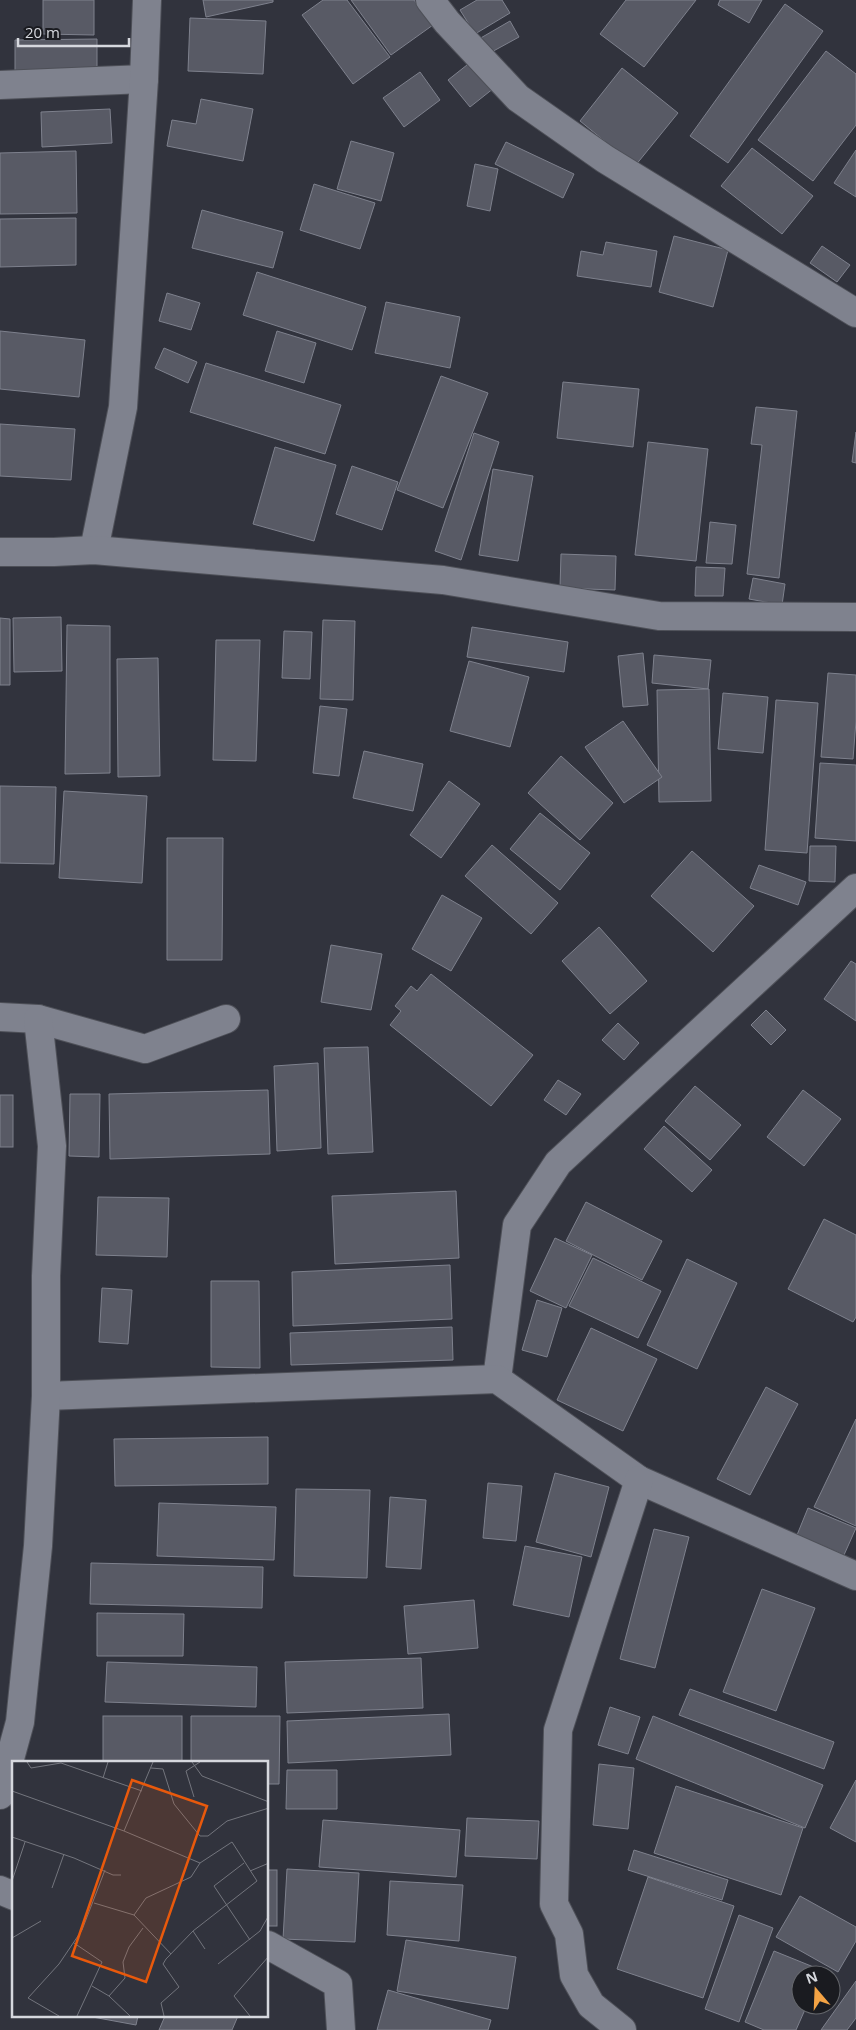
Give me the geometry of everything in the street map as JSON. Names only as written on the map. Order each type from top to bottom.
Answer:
[{"type":"street","points":[[94,550],[123,407],[144,79],[147,0]]},
{"type":"street","points":[[430,0],[447,22],[518,98],[605,159],[856,313]]},
{"type":"street","points":[[0,85],[144,79]]},
{"type":"street","points":[[0,552],[94,550],[443,580],[659,616],[856,617]]},
{"type":"street","points":[[496,1379],[517,1225],[558,1163],[856,888]]},
{"type":"street","points":[[0,1016],[38,1019],[145,1049],[226,1019]]},
{"type":"street","points":[[0,1795],[20,1722],[38,1546],[46,1396],[46,1276],[52,1146],[38,1019]]},
{"type":"street","points":[[46,1396],[496,1379],[639,1480],[856,1576]]},
{"type":"street","points":[[622,2030],[591,2005],[574,1975],[569,1934],[554,1904],[558,1730],[639,1480]]},
{"type":"street","points":[[0,1890],[12,1895]]},
{"type":"street","points":[[269,1946],[338,1984],[341,2030]]},
{"type":"building","points":[[43,0],[94,0],[94,35],[43,34]]},
{"type":"building","points":[[203,0],[273,0],[273,2],[206,17]]},
{"type":"building","points":[[323,0],[347,0],[390,57],[353,84],[302,15]]},
{"type":"building","points":[[351,0],[414,0],[433,25],[391,55]]},
{"type":"building","points":[[477,0],[502,0],[510,13],[475,34],[460,10]]},
{"type":"building","points":[[626,0],[696,0],[644,67],[600,34]]},
{"type":"building","points":[[720,0],[762,0],[749,23],[718,5]]},
{"type":"building","points":[[785,4],[823,31],[728,163],[690,136]]},
{"type":"building","points":[[190,18],[266,21],[263,74],[188,71]]},
{"type":"building","points":[[510,21],[519,37],[488,54],[479,39]]},
{"type":"building","points":[[97,39],[97,70],[15,71],[15,40]]},
{"type":"building","points":[[826,51],[856,74],[856,125],[813,181],[758,140]]},
{"type":"building","points":[[472,61],[494,88],[470,107],[448,80]]},
{"type":"building","points":[[622,68],[678,113],[635,166],[580,121]]},
{"type":"building","points":[[420,72],[440,100],[404,127],[383,98]]},
{"type":"building","points":[[201,99],[253,109],[243,161],[167,146],[172,120],[196,124]]},
{"type":"building","points":[[110,109],[112,143],[42,147],[41,112]]},
{"type":"building","points":[[351,141],[394,153],[381,201],[337,189]]},
{"type":"building","points":[[506,142],[574,174],[563,198],[495,164]]},
{"type":"building","points":[[752,148],[813,196],[782,234],[721,186]]},
{"type":"building","points":[[856,150],[856,197],[834,183]]},
{"type":"building","points":[[76,151],[77,213],[0,214],[0,153]]},
{"type":"building","points":[[475,164],[498,169],[490,211],[467,206]]},
{"type":"building","points":[[314,184],[375,203],[360,249],[300,230]]},
{"type":"building","points":[[202,210],[283,232],[273,268],[192,248]]},
{"type":"building","points":[[76,218],[76,265],[0,267],[0,219]]},
{"type":"building","points":[[674,236],[728,250],[713,307],[659,292]]},
{"type":"building","points":[[606,242],[657,251],[651,287],[577,276],[581,251],[603,255]]},
{"type":"building","points":[[822,246],[850,265],[837,282],[810,263]]},
{"type":"building","points":[[257,272],[366,307],[352,350],[243,315]]},
{"type":"building","points":[[167,293],[200,303],[191,330],[159,321]]},
{"type":"building","points":[[386,302],[460,317],[450,368],[375,353]]},
{"type":"building","points":[[0,331],[85,340],[79,397],[0,389]]},
{"type":"building","points":[[277,331],[316,343],[304,383],[265,371]]},
{"type":"building","points":[[164,348],[197,362],[188,383],[155,368]]},
{"type":"building","points":[[206,363],[341,405],[325,454],[190,412]]},
{"type":"building","points":[[441,376],[488,393],[443,508],[397,490]]},
{"type":"building","points":[[563,382],[639,389],[633,447],[557,438]]},
{"type":"building","points":[[756,407],[797,411],[779,578],[747,574],[762,445],[751,444]]},
{"type":"building","points":[[0,424],[75,429],[71,480],[0,476]]},
{"type":"building","points":[[856,432],[856,463],[852,462]]},
{"type":"building","points":[[474,433],[499,442],[461,560],[435,551]]},
{"type":"building","points":[[648,442],[708,449],[696,561],[635,555]]},
{"type":"building","points":[[275,447],[336,465],[314,541],[253,524]]},
{"type":"building","points":[[352,466],[398,482],[382,530],[336,514]]},
{"type":"building","points":[[493,469],[533,476],[518,561],[479,555]]},
{"type":"building","points":[[710,522],[736,525],[732,564],[706,563]]},
{"type":"building","points":[[561,554],[616,556],[615,590],[560,588]]},
{"type":"building","points":[[696,567],[725,568],[723,596],[695,596]]},
{"type":"building","points":[[753,578],[785,584],[782,605],[749,599]]},
{"type":"building","points":[[61,617],[62,671],[14,672],[13,618]]},
{"type":"building","points":[[0,618],[10,619],[10,685],[0,685]]},
{"type":"building","points":[[323,620],[355,621],[353,700],[320,699]]},
{"type":"building","points":[[67,625],[110,626],[110,773],[65,774]]},
{"type":"building","points":[[472,627],[568,642],[564,672],[467,657]]},
{"type":"building","points":[[284,631],[312,632],[310,679],[282,678]]},
{"type":"building","points":[[216,640],[260,640],[256,761],[213,760]]},
{"type":"building","points":[[643,653],[648,705],[623,707],[618,656]]},
{"type":"building","points":[[654,655],[711,660],[708,689],[652,683]]},
{"type":"building","points":[[158,658],[160,776],[118,777],[117,659]]},
{"type":"building","points":[[469,661],[529,677],[510,747],[450,731]]},
{"type":"building","points":[[828,673],[856,675],[856,721],[853,759],[821,757]]},
{"type":"building","points":[[709,689],[711,801],[659,802],[657,690]]},
{"type":"building","points":[[723,693],[768,697],[763,753],[718,749]]},
{"type":"building","points":[[776,700],[818,703],[807,853],[765,850]]},
{"type":"building","points":[[320,706],[347,709],[339,776],[313,773]]},
{"type":"building","points":[[623,721],[662,777],[624,803],[585,747]]},
{"type":"building","points":[[364,751],[423,764],[413,811],[353,798]]},
{"type":"building","points":[[561,756],[613,803],[580,840],[528,793]]},
{"type":"building","points":[[820,763],[856,765],[856,841],[815,838]]},
{"type":"building","points":[[449,781],[480,804],[441,858],[410,835]]},
{"type":"building","points":[[0,786],[56,787],[54,864],[0,863]]},
{"type":"building","points":[[64,791],[147,796],[142,883],[59,878]]},
{"type":"building","points":[[540,813],[590,853],[560,890],[510,849]]},
{"type":"building","points":[[167,838],[223,838],[222,960],[167,960]]},
{"type":"building","points":[[492,845],[558,903],[531,934],[465,876]]},
{"type":"building","points":[[810,846],[836,846],[835,882],[809,881]]},
{"type":"building","points":[[692,851],[754,906],[713,952],[651,896]]},
{"type":"building","points":[[759,865],[806,882],[798,905],[750,888]]},
{"type":"building","points":[[442,895],[482,918],[451,971],[412,949]]},
{"type":"building","points":[[599,927],[647,981],[610,1014],[562,961]]},
{"type":"building","points":[[331,945],[382,954],[371,1010],[321,1002]]},
{"type":"building","points":[[851,961],[856,964],[856,1021],[824,999]]},
{"type":"building","points":[[431,974],[533,1055],[491,1106],[390,1025],[401,1011],[395,1006],[411,986],[417,991]]},
{"type":"building","points":[[766,1010],[786,1030],[771,1045],[751,1025]]},
{"type":"building","points":[[618,1023],[639,1043],[624,1060],[602,1040]]},
{"type":"building","points":[[368,1047],[373,1152],[328,1154],[324,1048]]},
{"type":"building","points":[[318,1063],[321,1148],[277,1151],[274,1066]]},
{"type":"building","points":[[558,1080],[581,1094],[566,1115],[544,1100]]},
{"type":"building","points":[[695,1086],[741,1125],[710,1160],[665,1121]]},
{"type":"building","points":[[268,1090],[270,1154],[110,1159],[109,1094]]},
{"type":"building","points":[[803,1090],[841,1119],[804,1166],[767,1137]]},
{"type":"building","points":[[70,1094],[100,1094],[99,1157],[69,1156]]},
{"type":"building","points":[[0,1095],[13,1095],[13,1147],[0,1147]]},
{"type":"building","points":[[664,1126],[712,1170],[692,1192],[644,1149]]},
{"type":"building","points":[[456,1191],[459,1258],[335,1264],[332,1196]]},
{"type":"building","points":[[98,1197],[169,1198],[167,1257],[96,1255]]},
{"type":"building","points":[[586,1202],[662,1241],[642,1280],[566,1241]]},
{"type":"building","points":[[824,1219],[856,1235],[856,1317],[853,1322],[788,1289]]},
{"type":"building","points":[[555,1238],[592,1255],[566,1308],[530,1291]]},
{"type":"building","points":[[593,1258],[661,1291],[638,1338],[569,1306]]},
{"type":"building","points":[[687,1259],[737,1283],[697,1369],[647,1345]]},
{"type":"building","points":[[450,1265],[452,1319],[293,1326],[292,1272]]},
{"type":"building","points":[[211,1281],[259,1281],[260,1368],[211,1367]]},
{"type":"building","points":[[102,1288],[132,1290],[128,1344],[99,1342]]},
{"type":"building","points":[[537,1300],[562,1308],[547,1357],[522,1350]]},
{"type":"building","points":[[452,1327],[453,1360],[291,1365],[290,1333]]},
{"type":"building","points":[[591,1328],[657,1359],[623,1431],[557,1400]]},
{"type":"building","points":[[766,1387],[798,1404],[750,1495],[717,1479]]},
{"type":"building","points":[[856,1419],[856,1526],[814,1507]]},
{"type":"building","points":[[268,1437],[268,1484],[115,1486],[114,1439]]},
{"type":"building","points":[[555,1473],[609,1487],[591,1557],[536,1542]]},
{"type":"building","points":[[488,1483],[522,1486],[516,1541],[483,1538]]},
{"type":"building","points":[[296,1489],[370,1490],[367,1578],[294,1576]]},
{"type":"building","points":[[390,1497],[426,1500],[421,1569],[386,1567]]},
{"type":"building","points":[[159,1503],[276,1507],[274,1560],[157,1556]]},
{"type":"building","points":[[808,1508],[856,1528],[844,1555],[797,1535]]},
{"type":"building","points":[[654,1529],[689,1537],[655,1668],[620,1659]]},
{"type":"building","points":[[525,1546],[582,1557],[569,1617],[513,1605]]},
{"type":"building","points":[[91,1563],[263,1567],[262,1608],[90,1604]]},
{"type":"building","points":[[762,1589],[815,1608],[776,1711],[723,1692]]},
{"type":"building","points":[[474,1600],[478,1648],[408,1654],[404,1606]]},
{"type":"building","points":[[97,1613],[184,1614],[183,1656],[97,1656]]},
{"type":"building","points":[[421,1658],[423,1708],[287,1713],[285,1662]]},
{"type":"building","points":[[107,1662],[257,1667],[256,1707],[105,1702]]},
{"type":"building","points":[[690,1689],[834,1742],[824,1769],[679,1715]]},
{"type":"building","points":[[610,1707],[640,1717],[628,1754],[598,1745]]},
{"type":"building","points":[[449,1714],[451,1755],[288,1763],[287,1721]]},
{"type":"building","points":[[103,1716],[182,1716],[182,1761],[103,1761]]},
{"type":"building","points":[[191,1716],[280,1716],[279,1784],[269,1784],[269,1761],[191,1761]]},
{"type":"building","points":[[653,1716],[823,1785],[805,1828],[636,1759]]},
{"type":"building","points":[[599,1764],[634,1768],[628,1829],[593,1825]]},
{"type":"building","points":[[287,1770],[337,1770],[337,1809],[286,1809]]},
{"type":"building","points":[[856,1780],[856,1842],[830,1828]]},
{"type":"building","points":[[676,1786],[803,1828],[781,1895],[654,1853]]},
{"type":"building","points":[[467,1818],[539,1821],[537,1859],[465,1856]]},
{"type":"building","points":[[323,1820],[460,1830],[456,1877],[319,1867]]},
{"type":"building","points":[[634,1850],[728,1880],[722,1900],[628,1870]]},
{"type":"building","points":[[287,1869],[359,1873],[355,1942],[283,1939]]},
{"type":"building","points":[[269,1870],[277,1870],[277,1926],[269,1926]]},
{"type":"building","points":[[648,1877],[734,1906],[703,1998],[617,1969]]},
{"type":"building","points":[[390,1881],[463,1885],[459,1941],[387,1935]]},
{"type":"building","points":[[800,1896],[856,1927],[856,1941],[841,1967],[841,1965],[826,1965],[776,1937]]},
{"type":"building","points":[[739,1915],[773,1928],[739,2022],[705,2009]]},
{"type":"building","points":[[406,1940],[516,1957],[508,2009],[397,1991]]},
{"type":"building","points":[[774,1951],[809,1965],[791,1965],[791,2015],[803,2015],[796,2030],[764,2030],[745,2022]]},
{"type":"building","points":[[856,1981],[856,2018],[847,2030],[821,2030],[832,2015],[841,2015],[841,2002]]},
{"type":"building","points":[[388,1990],[491,2020],[488,2030],[377,2030]]},
{"type":"building","points":[[98,2018],[138,2018],[136,2025]]},
{"type":"building","points":[[164,2018],[237,2018],[232,2030],[159,2030]]}]
